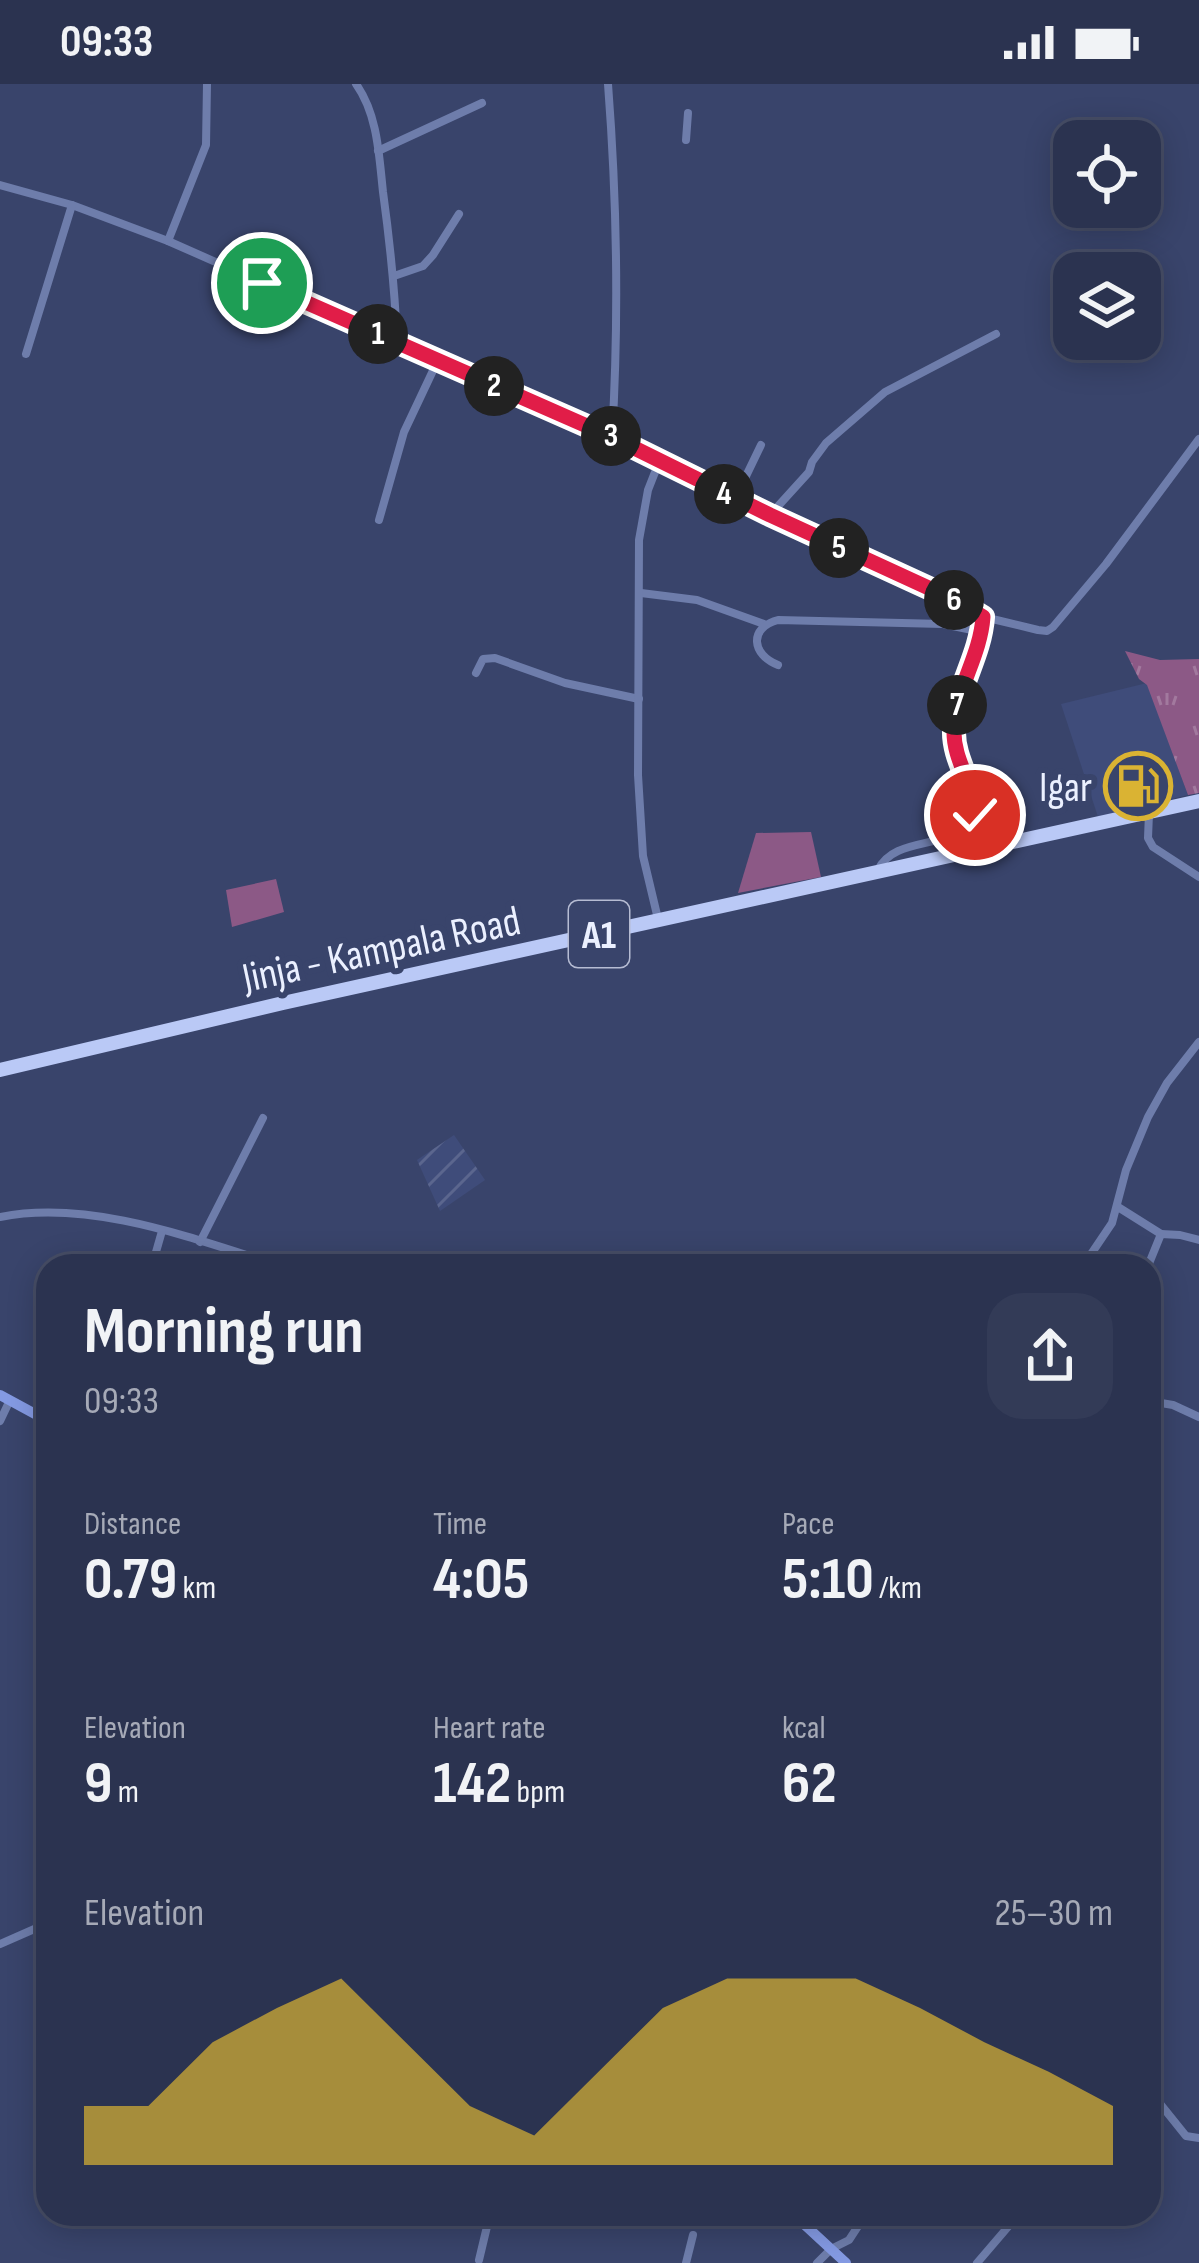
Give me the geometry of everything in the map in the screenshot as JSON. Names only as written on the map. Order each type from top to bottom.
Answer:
[{"type":"highway","name":"Jinja - Kampala Road","points":[[0,1070],[1199,801]]},
{"type":"street","points":[[168,241],[206,146],[207,84]]},
{"type":"street","points":[[356,84],[370,110],[378,151],[394,276],[397,343]]},
{"type":"street","points":[[608,84],[615,242],[612,437]]},
{"type":"street","points":[[378,151],[482,103]]},
{"type":"street","points":[[686,140],[688,112]]},
{"type":"street","points":[[0,185],[168,241],[612,437],[983,617],[1038,630],[1053,627],[1199,439]]},
{"type":"street","points":[[26,354],[71,205]]},
{"type":"street","points":[[394,276],[423,266],[459,214]]},
{"type":"street","points":[[770,515],[809,472],[826,443],[885,392],[996,334]]},
{"type":"street","points":[[379,520],[404,432],[438,361]]},
{"type":"street","points":[[735,499],[761,445]]},
{"type":"street","points":[[658,462],[640,540],[638,775],[643,856],[658,920]]},
{"type":"street","points":[[640,593],[697,600],[764,624]]},
{"type":"street","points":[[878,870],[889,855],[949,837],[963,830],[975,815],[954,731],[958,703],[979,650],[983,617]]},
{"type":"street","points":[[778,665],[766,661],[757,639],[764,624],[778,620],[943,623],[982,632]]},
{"type":"street","points":[[476,674],[483,659],[495,658],[565,683],[640,699]]},
{"type":"street","points":[[1149,813],[1148,838],[1153,847],[1199,877]]},
{"type":"street","points":[[1092,1254],[1118,1207],[1126,1170],[1148,1117],[1199,1042]]},
{"type":"street","points":[[200,1242],[263,1118]]},
{"type":"street","points":[[1118,1207],[1161,1234],[1199,1240]]},
{"type":"street","points":[[0,1217],[66,1211],[125,1221],[240,1254]]},
{"type":"street","points":[[156,1254],[162,1232]]},
{"type":"street","points":[[1153,1254],[1161,1234]]},
{"type":"street","points":[[0,1421],[5,1398],[36,1415]]},
{"type":"street","points":[[1161,1404],[1199,1417]]},
{"type":"street","points":[[0,1944],[36,1928]]},
{"type":"street","points":[[1161,2105],[1186,2136],[1199,2138]]},
{"type":"street","points":[[478,2260],[487,2226]]},
{"type":"street","points":[[806,2226],[845,2263]]},
{"type":"street","points":[[818,2263],[848,2240],[858,2226]]},
{"type":"street","points":[[976,2263],[1008,2226]]},
{"type":"street","points":[[686,2263],[693,2235]]},
{"type":"shaded area","points":[[1147,683],[1188,795],[1098,817],[1061,704]]},
{"type":"shaded area","points":[[454,1135],[485,1180],[440,1211],[417,1160]]},
{"type":"green space","points":[[1125,651],[1160,660],[1199,659],[1199,793],[1188,795],[1147,685]]},
{"type":"green space","points":[[811,832],[821,877],[738,893],[756,833]]},
{"type":"green space","points":[[276,879],[284,912],[232,927],[226,890]]},
{"type":"place","name":"Igar","points":[[1138,786]]},
{"type":"route","points":[[262,283],[612,437],[983,617],[982,639],[958,703],[954,731],[975,815]]}]
